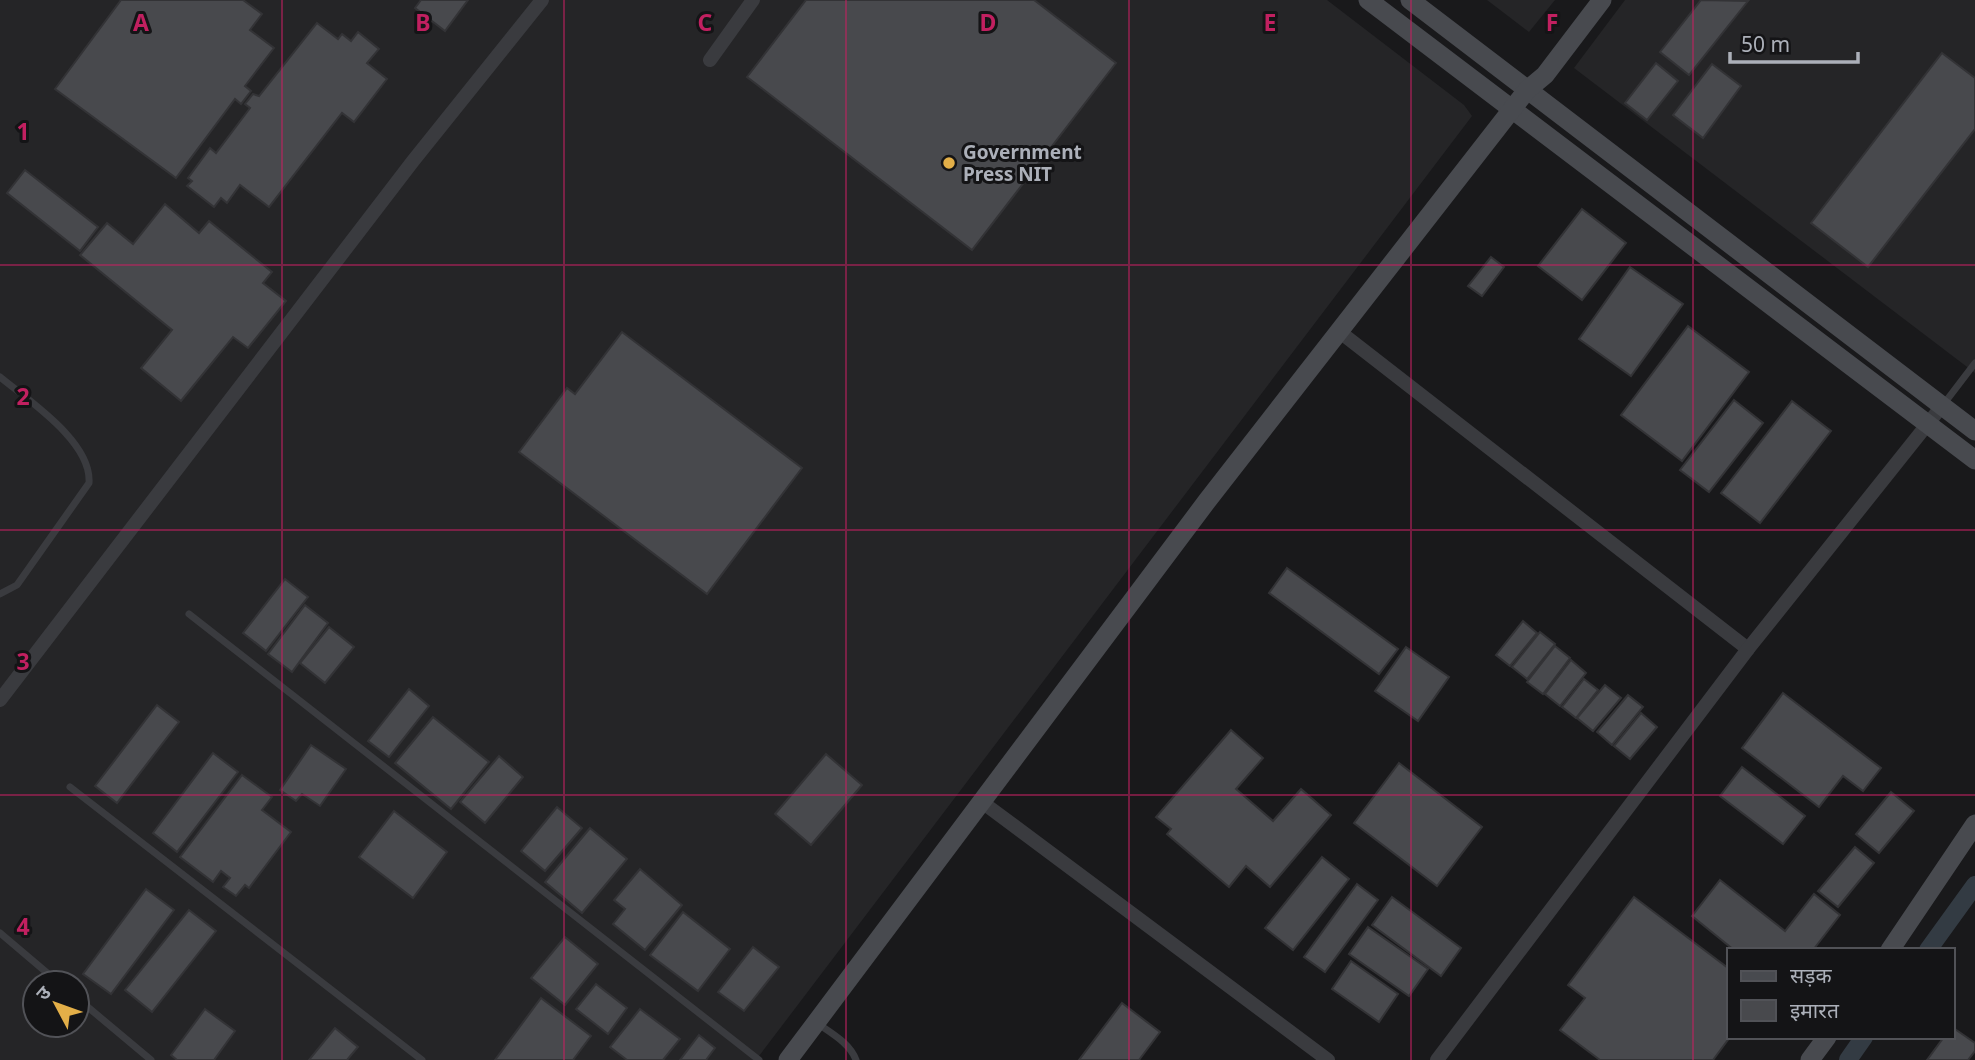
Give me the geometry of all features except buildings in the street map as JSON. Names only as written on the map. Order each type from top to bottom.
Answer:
[{"type":"street","points":[[0,700],[413,161],[542,0]]},
{"type":"street","points":[[710,60],[753,0]]},
{"type":"street","points":[[1368,0],[1975,460]]},
{"type":"street","points":[[1410,0],[1975,431]]},
{"type":"street","points":[[788,1060],[1207,501],[1527,90],[1545,75],[1602,0]]},
{"type":"street","points":[[1340,332],[1748,649]]},
{"type":"street","points":[[1437,1060],[1748,649],[1942,406]]},
{"type":"street","points":[[982,802],[1328,1060]]},
{"type":"street","points":[[1891,948],[1975,824]]},
{"type":"street","points":[[1810,1060],[1825,1039]]},
{"type":"lane","points":[[1942,406],[1975,363]]},
{"type":"lane","points":[[0,377],[65,432],[86,460],[90,474],[89,483],[17,585],[0,594]]},
{"type":"lane","points":[[189,614],[759,1060]]},
{"type":"lane","points":[[70,787],[422,1060]]},
{"type":"lane","points":[[0,933],[43,969]]},
{"type":"lane","points":[[91,1010],[151,1060]]},
{"type":"lane","points":[[817,1022],[838,1038],[856,1060]]},
{"type":"shaded area","points":[[0,0],[1327,0],[1464,105],[1472,116],[756,1060],[0,1060]]},
{"type":"shaded area","points":[[1487,0],[1555,0],[1529,32]]},
{"type":"shaded area","points":[[1625,0],[1975,0],[1975,373],[1574,68]]},
{"type":"waterway","points":[[1929,948],[1975,885]]},
{"type":"waterway","points":[[1848,1060],[1863,1039]]},
{"type":"place","name":"Government Press NIT","points":[[949,163]]}]
